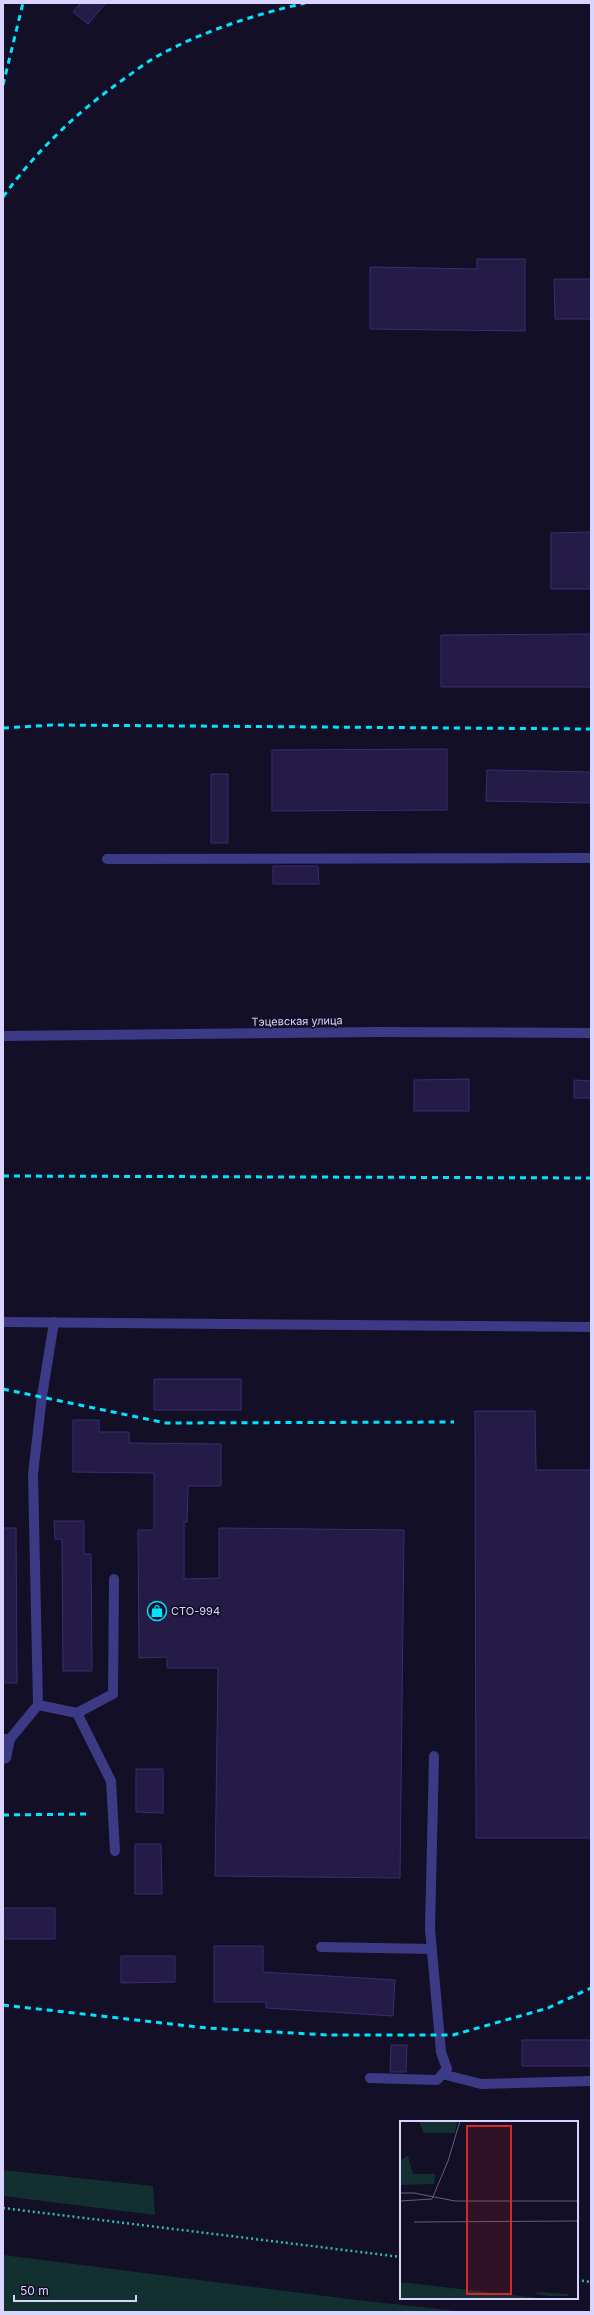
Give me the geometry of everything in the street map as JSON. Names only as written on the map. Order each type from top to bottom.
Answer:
[{"type":"street","points":[[107,860],[591,858]]},
{"type":"street","name":"Тэцевская улица","points":[[3,1036],[369,1032],[591,1033]]},
{"type":"street","points":[[3,1322],[591,1327]]},
{"type":"street","points":[[3,1758],[6,1758],[7,1739],[38,1705],[33,1474],[42,1396],[54,1322]]},
{"type":"street","points":[[38,1705],[77,1713],[113,1694],[114,1579]]},
{"type":"street","points":[[77,1713],[112,1781],[114,1851]]},
{"type":"street","points":[[370,2078],[437,2080],[447,2069],[442,2052],[430,1929],[434,1756]]},
{"type":"street","points":[[321,1947],[432,1949]]},
{"type":"street","points":[[442,2074],[481,2084],[591,2080]]},
{"type":"path","points":[[3,2208],[400,2257]]},
{"type":"path","points":[[578,2280],[591,2282]]},
{"type":"green space","points":[[3,2170],[153,2186],[155,2215],[3,2196]]},
{"type":"green space","points":[[3,2255],[365,2301],[468,2312],[3,2312]]},
{"type":"building","points":[[81,3],[106,3],[88,24],[73,12]]},
{"type":"building","points":[[477,259],[525,259],[525,331],[370,329],[370,267],[477,269]]},
{"type":"building","points":[[554,279],[591,279],[591,319],[555,319]]},
{"type":"building","points":[[591,532],[591,589],[551,589],[551,533]]},
{"type":"building","points":[[591,634],[591,687],[441,687],[441,635]]},
{"type":"building","points":[[447,749],[447,810],[272,811],[272,750]]},
{"type":"building","points":[[487,770],[591,772],[591,803],[486,801]]},
{"type":"building","points":[[211,774],[228,774],[228,843],[211,843]]},
{"type":"building","points":[[273,866],[318,866],[319,884],[273,884]]},
{"type":"building","points":[[469,1079],[469,1111],[414,1111],[414,1080]]},
{"type":"building","points":[[574,1080],[591,1081],[591,1098],[574,1098]]},
{"type":"building","points":[[154,1379],[241,1379],[241,1410],[154,1410]]},
{"type":"building","points":[[475,1411],[535,1411],[536,1470],[591,1470],[591,1838],[476,1838]]},
{"type":"building","points":[[73,1420],[99,1420],[99,1432],[129,1432],[129,1443],[221,1444],[221,1486],[188,1486],[187,1522],[184,1522],[184,1579],[219,1578],[219,1528],[404,1530],[400,1878],[215,1876],[218,1668],[167,1668],[167,1657],[139,1658],[138,1530],[154,1530],[154,1473],[73,1472]]},
{"type":"building","points":[[54,1521],[84,1521],[84,1554],[91,1554],[92,1671],[63,1671],[62,1539],[55,1539]]},
{"type":"building","points":[[3,1528],[16,1528],[17,1683],[3,1683]]},
{"type":"building","points":[[136,1769],[163,1769],[163,1813],[136,1812]]},
{"type":"building","points":[[135,1844],[161,1844],[162,1894],[135,1894]]},
{"type":"building","points":[[3,1908],[55,1908],[55,1939],[3,1939]]},
{"type":"building","points":[[214,1946],[263,1946],[263,1972],[395,1980],[393,2016],[266,2008],[266,2002],[214,2002]]},
{"type":"building","points":[[121,1956],[175,1956],[175,1982],[121,1983]]},
{"type":"building","points":[[522,2040],[591,2040],[591,2066],[522,2066]]},
{"type":"building","points":[[391,2045],[407,2045],[406,2072],[390,2072]]},
{"type":"railway","points":[[3,85],[23,3]]},
{"type":"railway","points":[[3,197],[30,163],[74,118],[150,60],[190,40],[227,25],[305,3]]},
{"type":"railway","points":[[3,728],[53,725],[591,729]]},
{"type":"railway","points":[[3,1176],[591,1178]]},
{"type":"railway","points":[[3,1389],[166,1423],[454,1422]]},
{"type":"railway","points":[[3,1815],[90,1814]]},
{"type":"railway","points":[[3,2005],[207,2028],[327,2035],[453,2035],[548,2008],[591,1988]]},
{"type":"place","name":"СТО-994","points":[[157,1611]]}]
